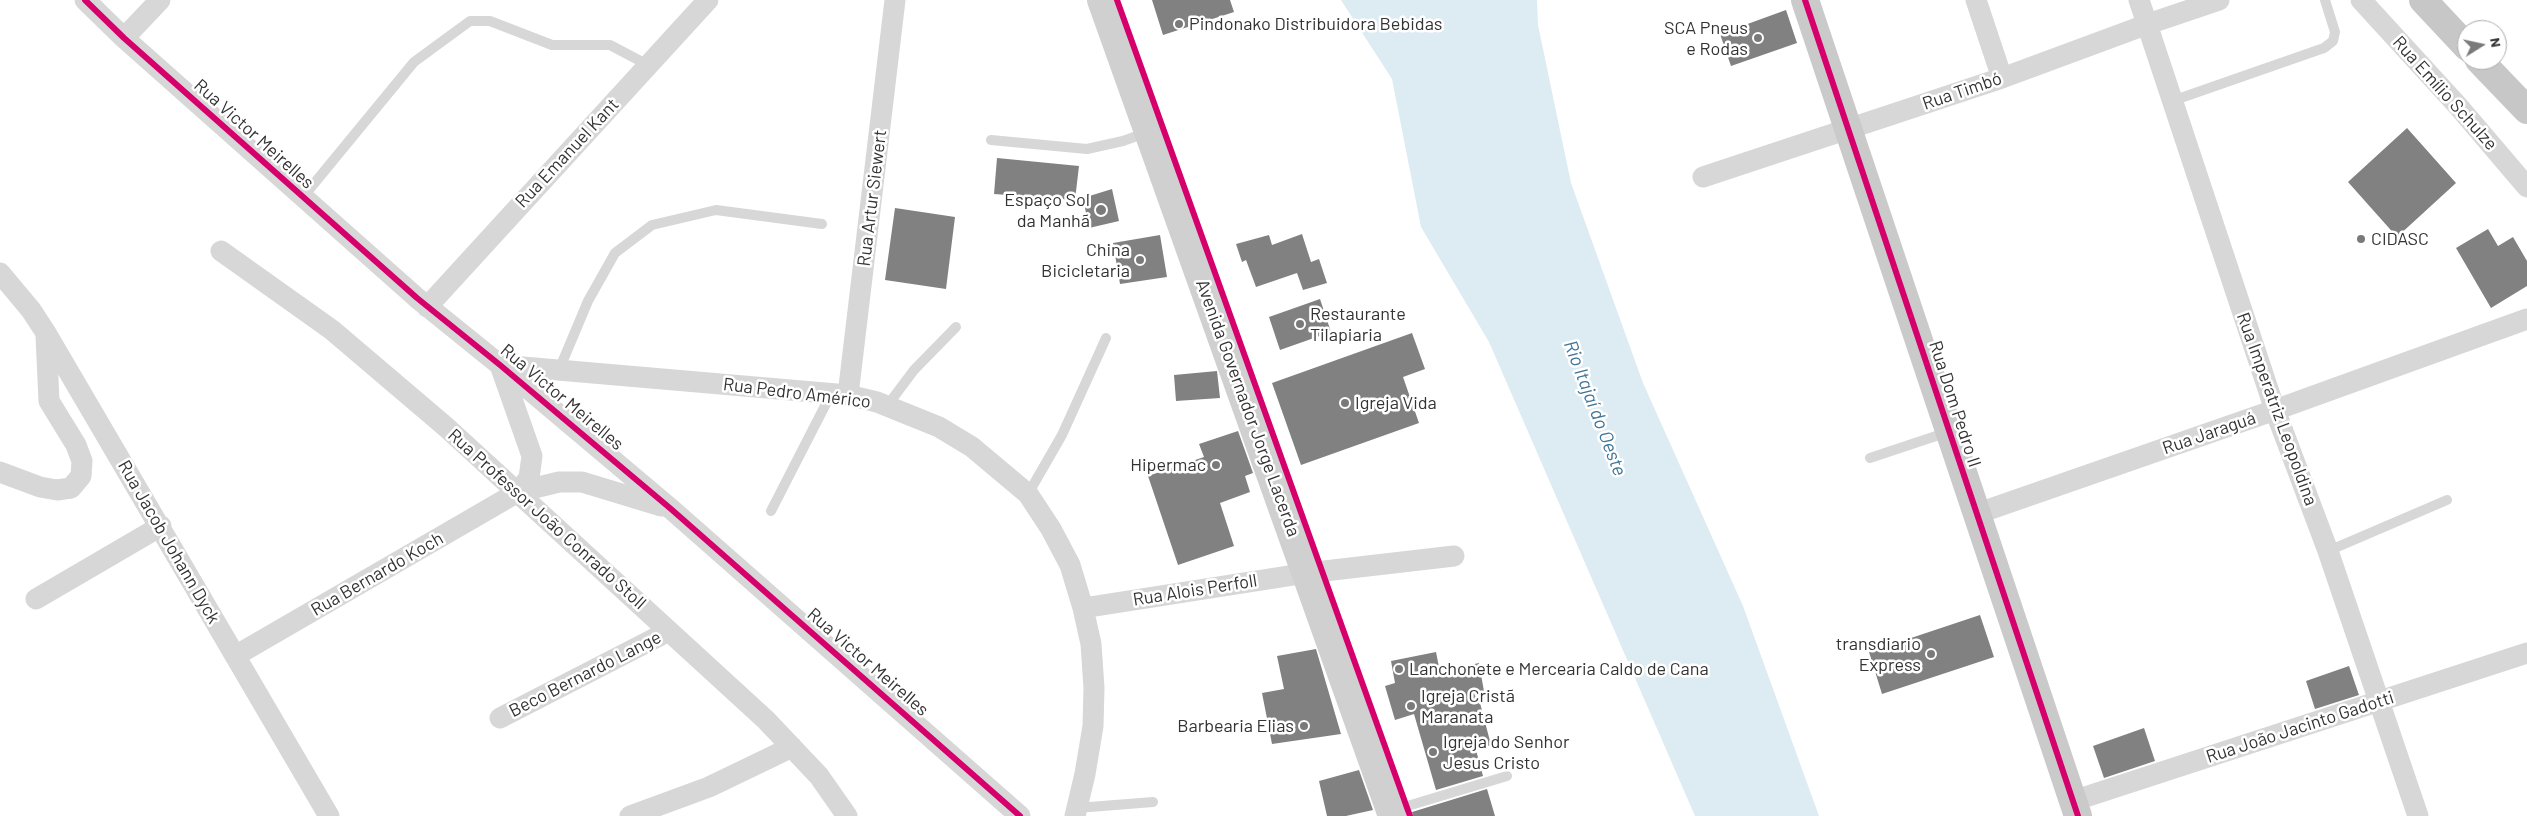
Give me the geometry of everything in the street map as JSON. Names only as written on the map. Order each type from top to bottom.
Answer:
[{"type":"highway","points":[[2422,0],[2457,37]]},
{"type":"highway","points":[[2489,70],[2527,110]]},
{"type":"main road","name":"Avenida Governador Jorge Lacerda","points":[[1101,0],[1391,814]]},
{"type":"main road","name":"Rua Dom Pedro II","points":[[1805,0],[2075,808]]},
{"type":"street","name":"Rua Victor Meirelles","points":[[85,0],[124,38],[427,307],[500,365],[671,509],[1020,816]]},
{"type":"street","points":[[124,38],[160,0]]},
{"type":"street","name":"Rua Emanuel Kant","points":[[427,307],[708,0]]},
{"type":"street","name":"Rua Artur Siewert","points":[[839,395],[895,0]]},
{"type":"street","points":[[1976,0],[2002,78]]},
{"type":"street","name":"Rua Imperatriz Leopoldina","points":[[2139,0],[2275,410],[2328,550],[2418,816]]},
{"type":"street","name":"Rua Timbó","points":[[1703,177],[2002,78],[2148,24],[2220,0]]},
{"type":"street","name":"Rua Emílio Schulze","points":[[2361,0],[2458,106],[2527,187]]},
{"type":"street","name":"Rua Professor João Conrado Stoll","points":[[221,251],[332,330],[387,375],[518,492],[670,631],[792,747],[819,776],[847,816]]},
{"type":"street","name":"Rua Jacob Johann Dyck","points":[[0,272],[32,310],[46,333],[330,816]]},
{"type":"street","name":"Rua Jaraguá","points":[[1976,514],[2275,410],[2527,319]]},
{"type":"street","points":[[0,472],[40,487],[57,490],[71,488],[81,476],[82,461],[76,445],[49,401],[46,333]]},
{"type":"street","points":[[500,365],[532,456],[559,482]]},
{"type":"street","name":"Rua Pedro Américo","points":[[500,365],[839,395],[887,406],[939,427],[972,447],[1028,494],[1051,529],[1070,565],[1084,608],[1094,688],[1093,726],[1076,812]]},
{"type":"street","points":[[518,492],[529,478],[532,456]]},
{"type":"street","name":"Rua Bernardo Koch","points":[[235,656],[518,492],[559,482],[582,482],[671,509]]},
{"type":"street","points":[[36,599],[161,526]]},
{"type":"street","name":"Rua Alois Perfoll","points":[[1084,608],[1306,573],[1454,556]]},
{"type":"street","name":"Beco Bernardo Lange","points":[[500,718],[670,631]]},
{"type":"street","name":"Rua João Jacinto Gadotti","points":[[2075,808],[2380,701],[2527,654]]},
{"type":"street","points":[[630,816],[709,788],[792,747]]},
{"type":"lane","points":[[2172,101],[2324,48],[2333,41],[2335,32],[2325,0]]},
{"type":"lane","points":[[303,197],[414,62],[470,21],[490,21],[552,45],[610,45],[648,65]]},
{"type":"lane","points":[[991,140],[1087,149],[1123,141],[1149,132]]},
{"type":"lane","points":[[559,370],[588,300],[615,253],[652,225],[716,210],[822,224]]},
{"type":"lane","points":[[887,406],[914,370],[956,327]]},
{"type":"lane","points":[[1028,494],[1062,435],[1106,338]]},
{"type":"lane","points":[[771,511],[839,395]]},
{"type":"lane","points":[[1870,458],[1948,432]]},
{"type":"lane","points":[[2328,550],[2447,500]]},
{"type":"lane","points":[[1391,814],[1507,776]]},
{"type":"lane","points":[[1076,812],[1153,802]]},
{"type":"water","name":"Rio Itajaí do Oeste","points":[[1341,0],[1537,0],[1538,25],[1571,183],[1643,383],[1743,606],[1819,816],[1695,816],[1489,342],[1421,227],[1392,79]]},
{"type":"building","name":"Pindonako Distribuidora Bebidas","points":[[1152,0],[1230,0],[1234,12],[1163,35]]},
{"type":"building","name":"SCA Pneus e Rodas","points":[[1786,10],[1797,43],[1731,66],[1720,34]]},
{"type":"building","points":[[2407,128],[2456,183],[2397,237],[2348,182]]},
{"type":"building","points":[[997,158],[1079,166],[1075,200],[994,194]]},
{"type":"building","name":"Espaço Sol da Manhã","points":[[1112,189],[1119,221],[1089,228],[1083,198]]},
{"type":"building","points":[[895,208],[955,217],[946,289],[885,280]]},
{"type":"building","points":[[2488,229],[2498,246],[2513,237],[2527,261],[2527,286],[2491,308],[2456,248]]},
{"type":"building","points":[[1302,234],[1311,262],[1319,259],[1327,283],[1303,290],[1297,273],[1256,287],[1246,260],[1242,262],[1236,244],[1269,235],[1272,245]]},
{"type":"building","name":"China Bicicletaria","points":[[1160,235],[1167,277],[1120,284],[1113,243]]},
{"type":"building","name":"Restaurante Tilapiaria","points":[[1320,299],[1331,332],[1280,350],[1269,317]]},
{"type":"building","name":"Igreja Vida","points":[[1412,333],[1425,369],[1403,377],[1419,423],[1301,465],[1272,383]]},
{"type":"building","points":[[1217,371],[1220,398],[1176,401],[1174,375]]},
{"type":"building","points":[[1238,431],[1253,473],[1245,476],[1250,492],[1220,503],[1234,546],[1178,565],[1148,476],[1204,457],[1199,444]]},
{"type":"building","name":"transdiario Express","points":[[1980,615],[1994,657],[1882,694],[1869,652]]},
{"type":"building","points":[[1316,649],[1341,734],[1272,744],[1262,693],[1284,689],[1277,656]]},
{"type":"building","points":[[1436,652],[1440,672],[1479,663],[1485,697],[1479,699],[1491,745],[1476,750],[1483,776],[1436,790],[1414,714],[1395,720],[1385,686],[1395,683],[1391,661]]},
{"type":"building","points":[[2349,666],[2359,695],[2315,709],[2306,681]]},
{"type":"building","points":[[2144,728],[2155,761],[2104,778],[2093,746]]},
{"type":"building","points":[[1359,770],[1373,810],[1346,816],[1327,816],[1319,781]]},
{"type":"building","points":[[1487,789],[1495,816],[1413,816],[1412,812]]},
{"type":"cycle path","points":[[85,0],[124,38],[417,298],[671,509],[1020,816]]},
{"type":"cycle path","points":[[1117,0],[1410,816]]},
{"type":"cycle path","points":[[1805,0],[2078,816]]},
{"type":"place","name":"Pindonako Distribuidora Bebidas","points":[[1179,24]]},
{"type":"place","name":"SCA Pneus e Rodas","points":[[1758,38]]},
{"type":"place","name":"Espaço Sol da Manhã","points":[[1101,210]]},
{"type":"place","name":"CIDASC","points":[[2361,239]]},
{"type":"place","name":"China Bicicletaria","points":[[1140,260]]},
{"type":"place","name":"Restaurante Tilapiaria","points":[[1300,324]]},
{"type":"place","name":"Igreja Vida","points":[[1345,403]]},
{"type":"place","name":"Hipermac","points":[[1216,465]]},
{"type":"place","name":"transdiario Express","points":[[1931,654]]},
{"type":"place","name":"Lanchonete e Mercearia Caldo de Cana","points":[[1399,669]]},
{"type":"place","name":"Igreja Cristã Maranata","points":[[1411,706]]},
{"type":"place","name":"Barbearia Elias","points":[[1304,726]]},
{"type":"place","name":"Igreja do Senhor Jesus Cristo","points":[[1433,752]]}]
